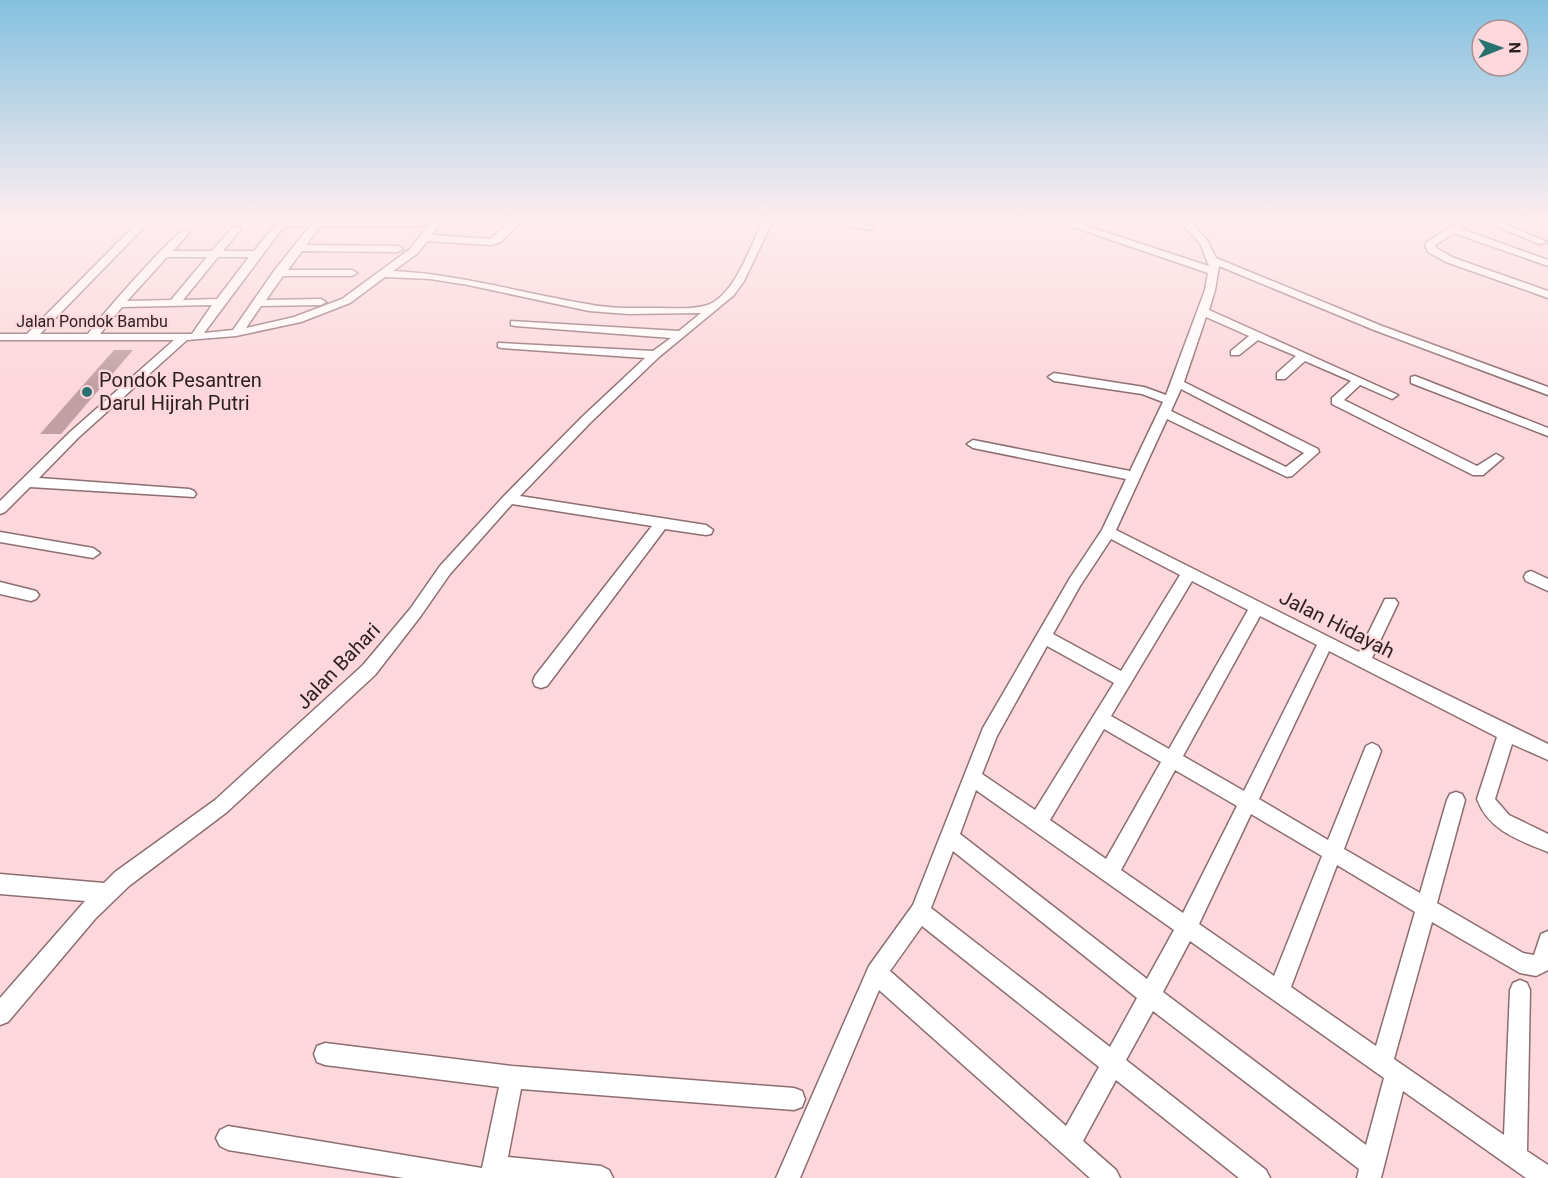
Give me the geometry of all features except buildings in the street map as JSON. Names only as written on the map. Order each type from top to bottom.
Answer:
[{"type":"street","points":[[28,338],[91,275]]},
{"type":"street","points":[[91,338],[101,323],[145,275]]},
{"type":"street","points":[[174,303],[196,275]]},
{"type":"street","points":[[0,509],[74,435],[189,338],[241,275]]},
{"type":"street","points":[[236,333],[278,275]]},
{"type":"street","name":"Jalan Pondok Bambu","points":[[0,337],[189,338],[236,333],[297,320],[327,310],[346,301],[381,275]]},
{"type":"street","points":[[405,275],[430,276],[487,285],[596,309],[684,312],[715,306]]},
{"type":"street","name":"Jalan Bahari","points":[[0,1014],[88,912],[122,879],[221,806],[369,670],[415,614],[445,570],[509,499],[586,420],[655,356],[726,298],[742,275]]},
{"type":"street","points":[[788,1178],[876,973],[920,912],[989,734],[1076,582],[1108,532],[1178,383],[1210,290],[1212,275]]},
{"type":"street","points":[[1239,275],[1548,391]]},
{"type":"street","points":[[1492,275],[1548,295]]},
{"type":"street","points":[[118,304],[221,302]]},
{"type":"street","points":[[257,303],[321,302]]},
{"type":"street","points":[[1203,311],[1392,395]]},
{"type":"street","points":[[515,323],[682,335]]},
{"type":"street","points":[[542,348],[548,327]]},
{"type":"street","points":[[1235,353],[1257,335]]},
{"type":"street","points":[[502,345],[655,356]]},
{"type":"street","points":[[1281,376],[1303,356]]},
{"type":"street","points":[[1054,377],[1144,391],[1287,472],[1313,453],[1178,383]]},
{"type":"street","points":[[1415,380],[1547,430]]},
{"type":"street","points":[[1359,381],[1336,401],[1478,472],[1496,458]]},
{"type":"street","points":[[973,444],[1134,476]]},
{"type":"street","points":[[28,482],[189,494]]},
{"type":"street","points":[[509,499],[706,530]]},
{"type":"street","points":[[541,681],[662,523]]},
{"type":"street","name":"Jalan Hidayah","points":[[1108,532],[1507,734],[1548,752]]},
{"type":"street","points":[[0,537],[93,553]]},
{"type":"street","points":[[1038,823],[1189,573]]},
{"type":"street","points":[[1531,577],[1548,585]]},
{"type":"street","points":[[0,588],[31,595]]},
{"type":"street","points":[[1364,661],[1390,603]]},
{"type":"street","points":[[1109,873],[1257,608]]},
{"type":"street","points":[[1044,637],[1124,681]]},
{"type":"street","points":[[1069,1144],[1187,927],[1326,642]]},
{"type":"street","points":[[1101,719],[1333,852],[1500,952],[1529,966],[1536,966],[1543,961],[1548,941]]},
{"type":"street","points":[[1507,734],[1486,799],[1487,805],[1490,811],[1507,824],[1548,843]]},
{"type":"street","points":[[1279,992],[1372,751]]},
{"type":"street","points":[[971,776],[1546,1178]]},
{"type":"street","points":[[948,836],[1373,1173],[1389,1068],[1426,907],[1456,800]]},
{"type":"street","points":[[0,884],[108,893]]},
{"type":"street","points":[[920,912],[1258,1178]]},
{"type":"street","points":[[876,973],[1108,1178]]},
{"type":"street","points":[[1515,1156],[1520,990]]},
{"type":"street","points":[[325,1054],[512,1077],[794,1099]]},
{"type":"street","points":[[488,1175],[512,1077]]},
{"type":"street","points":[[228,1138],[488,1175],[601,1178]]},
{"type":"place","name":"Pondok Pesantren Darul Hijrah Putri","points":[[87,392]]}]
